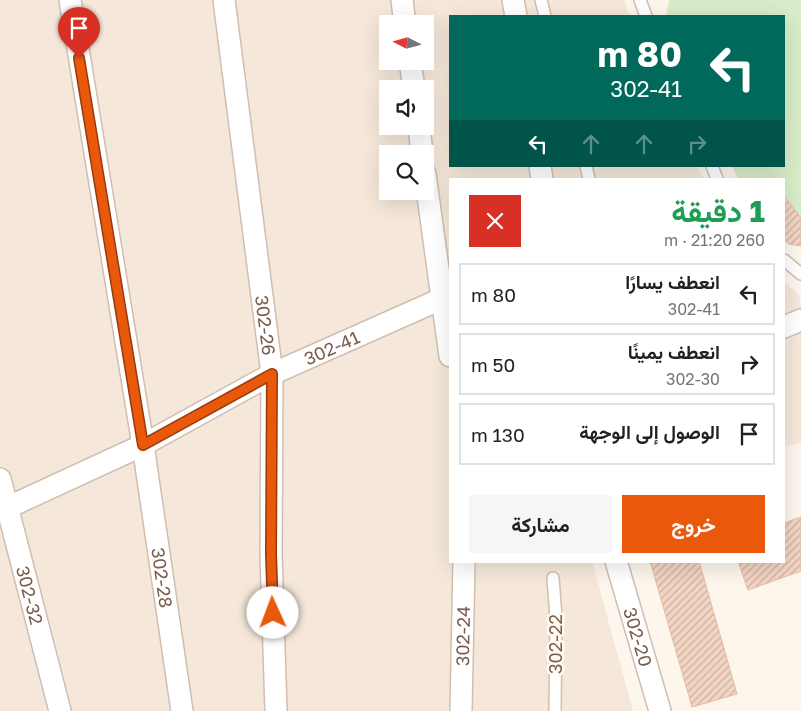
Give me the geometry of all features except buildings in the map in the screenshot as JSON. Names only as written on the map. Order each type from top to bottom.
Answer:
[{"type":"street","name":"302-28","points":[[70,0],[143,445],[182,711]]},
{"type":"street","name":"302-26","points":[[224,0],[272,374],[271,554],[276,711]]},
{"type":"street","points":[[402,0],[404,15]]},
{"type":"street","points":[[513,0],[516,15]]},
{"type":"street","points":[[429,200],[446,296],[449,341]]},
{"type":"street","name":"302-41","points":[[3,510],[143,445],[272,374],[446,296]]},
{"type":"street","points":[[785,327],[801,320]]},
{"type":"street","name":"302-32","points":[[0,479],[3,510],[60,711]]},
{"type":"street","name":"302-24","points":[[461,711],[464,563]]},
{"type":"street","name":"302-20","points":[[617,563],[660,711]]},
{"type":"lane","points":[[541,0],[545,15]]},
{"type":"lane","points":[[640,0],[646,15]]},
{"type":"lane","points":[[785,261],[801,274]]},
{"type":"lane","name":"302-22","points":[[553,578],[556,617],[556,711]]},
{"type":"shaded area","points":[[0,0],[624,0],[630,15],[449,15],[449,167],[698,167],[703,178],[449,178],[449,563],[593,563],[633,711],[0,711]]},
{"type":"shaded area","points":[[785,283],[799,295],[801,308],[801,443],[785,447]]},
{"type":"green space","points":[[669,0],[801,0],[801,246],[789,244],[785,241],[785,178],[738,178],[732,167],[785,167],[785,15],[666,15]]},
{"type":"route","points":[[79,58],[143,445],[272,374],[271,554],[273,613]]}]
